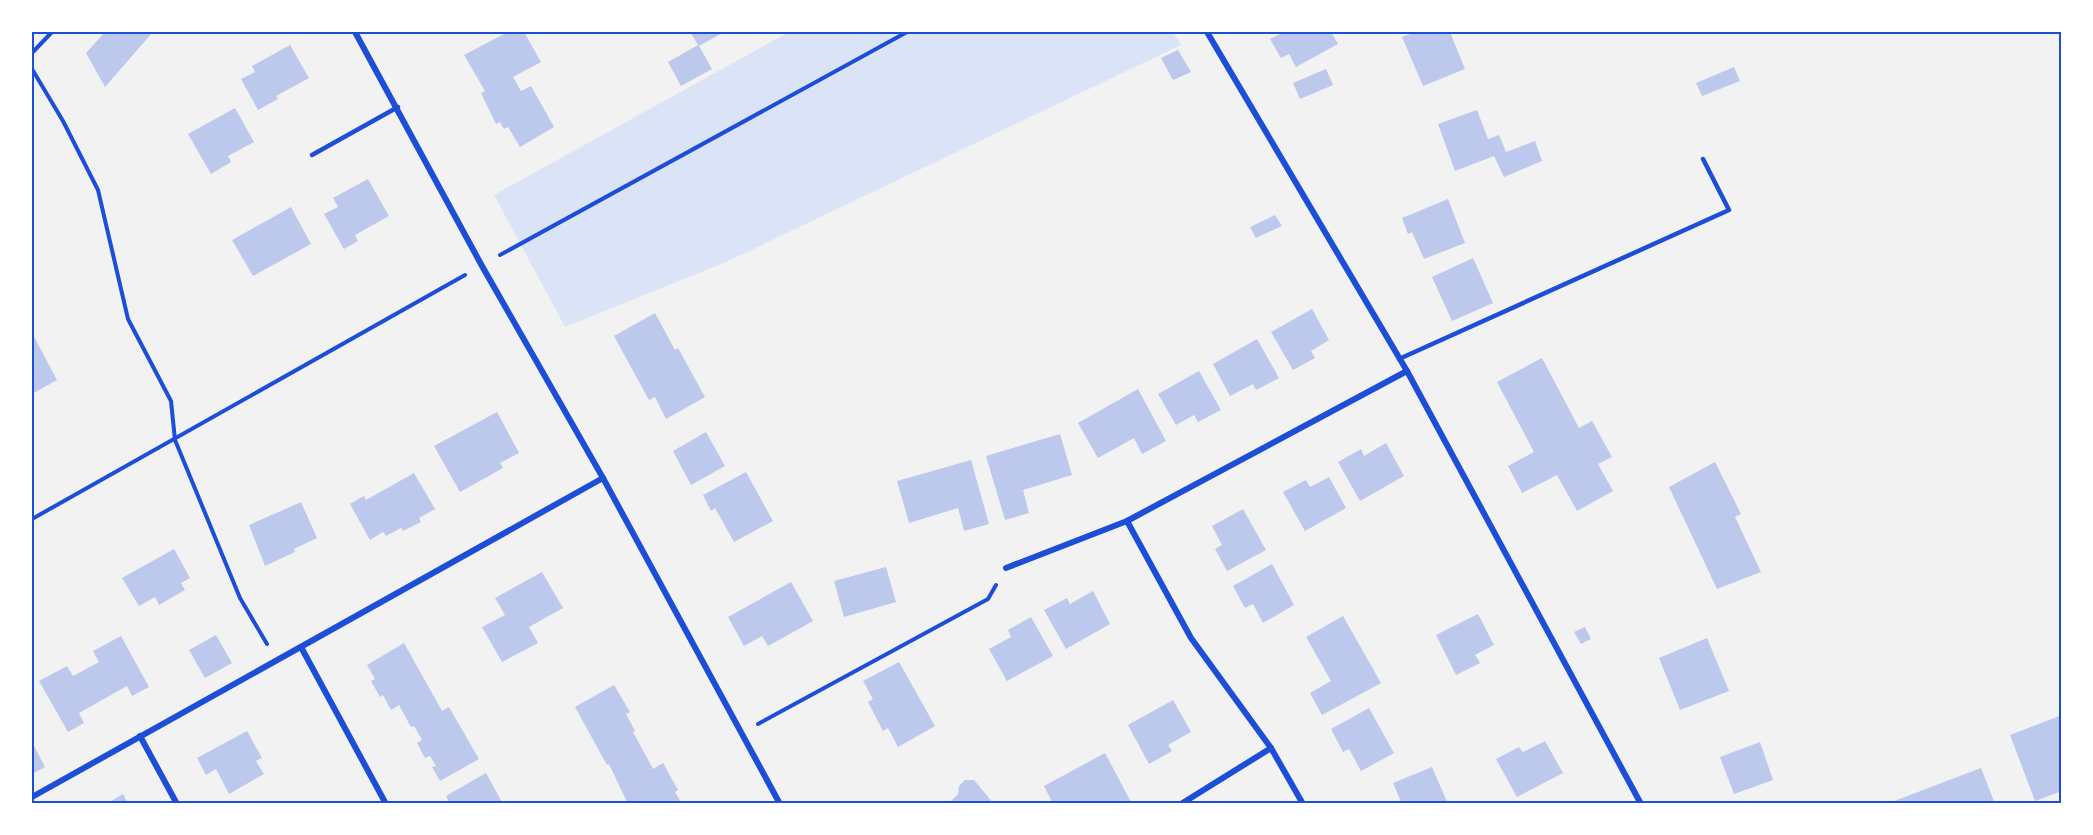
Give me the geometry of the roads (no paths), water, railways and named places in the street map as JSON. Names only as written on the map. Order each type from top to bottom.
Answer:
[{"type":"street","points":[[355,32],[398,107],[482,266],[603,478],[780,804]]},
{"type":"street","points":[[1207,32],[1407,371],[1641,804]]},
{"type":"street","points":[[1006,568],[1127,521],[1407,371]]},
{"type":"street","points":[[32,797],[603,478]]},
{"type":"street","points":[[1127,521],[1191,638],[1271,748],[1303,804]]},
{"type":"street","points":[[301,647],[386,804]]},
{"type":"street","points":[[140,736],[177,804]]},
{"type":"street","points":[[1180,804],[1271,748]]},
{"type":"lane","points":[[312,155],[398,107]]},
{"type":"lane","points":[[1399,359],[1729,210],[1704,159]]}]
